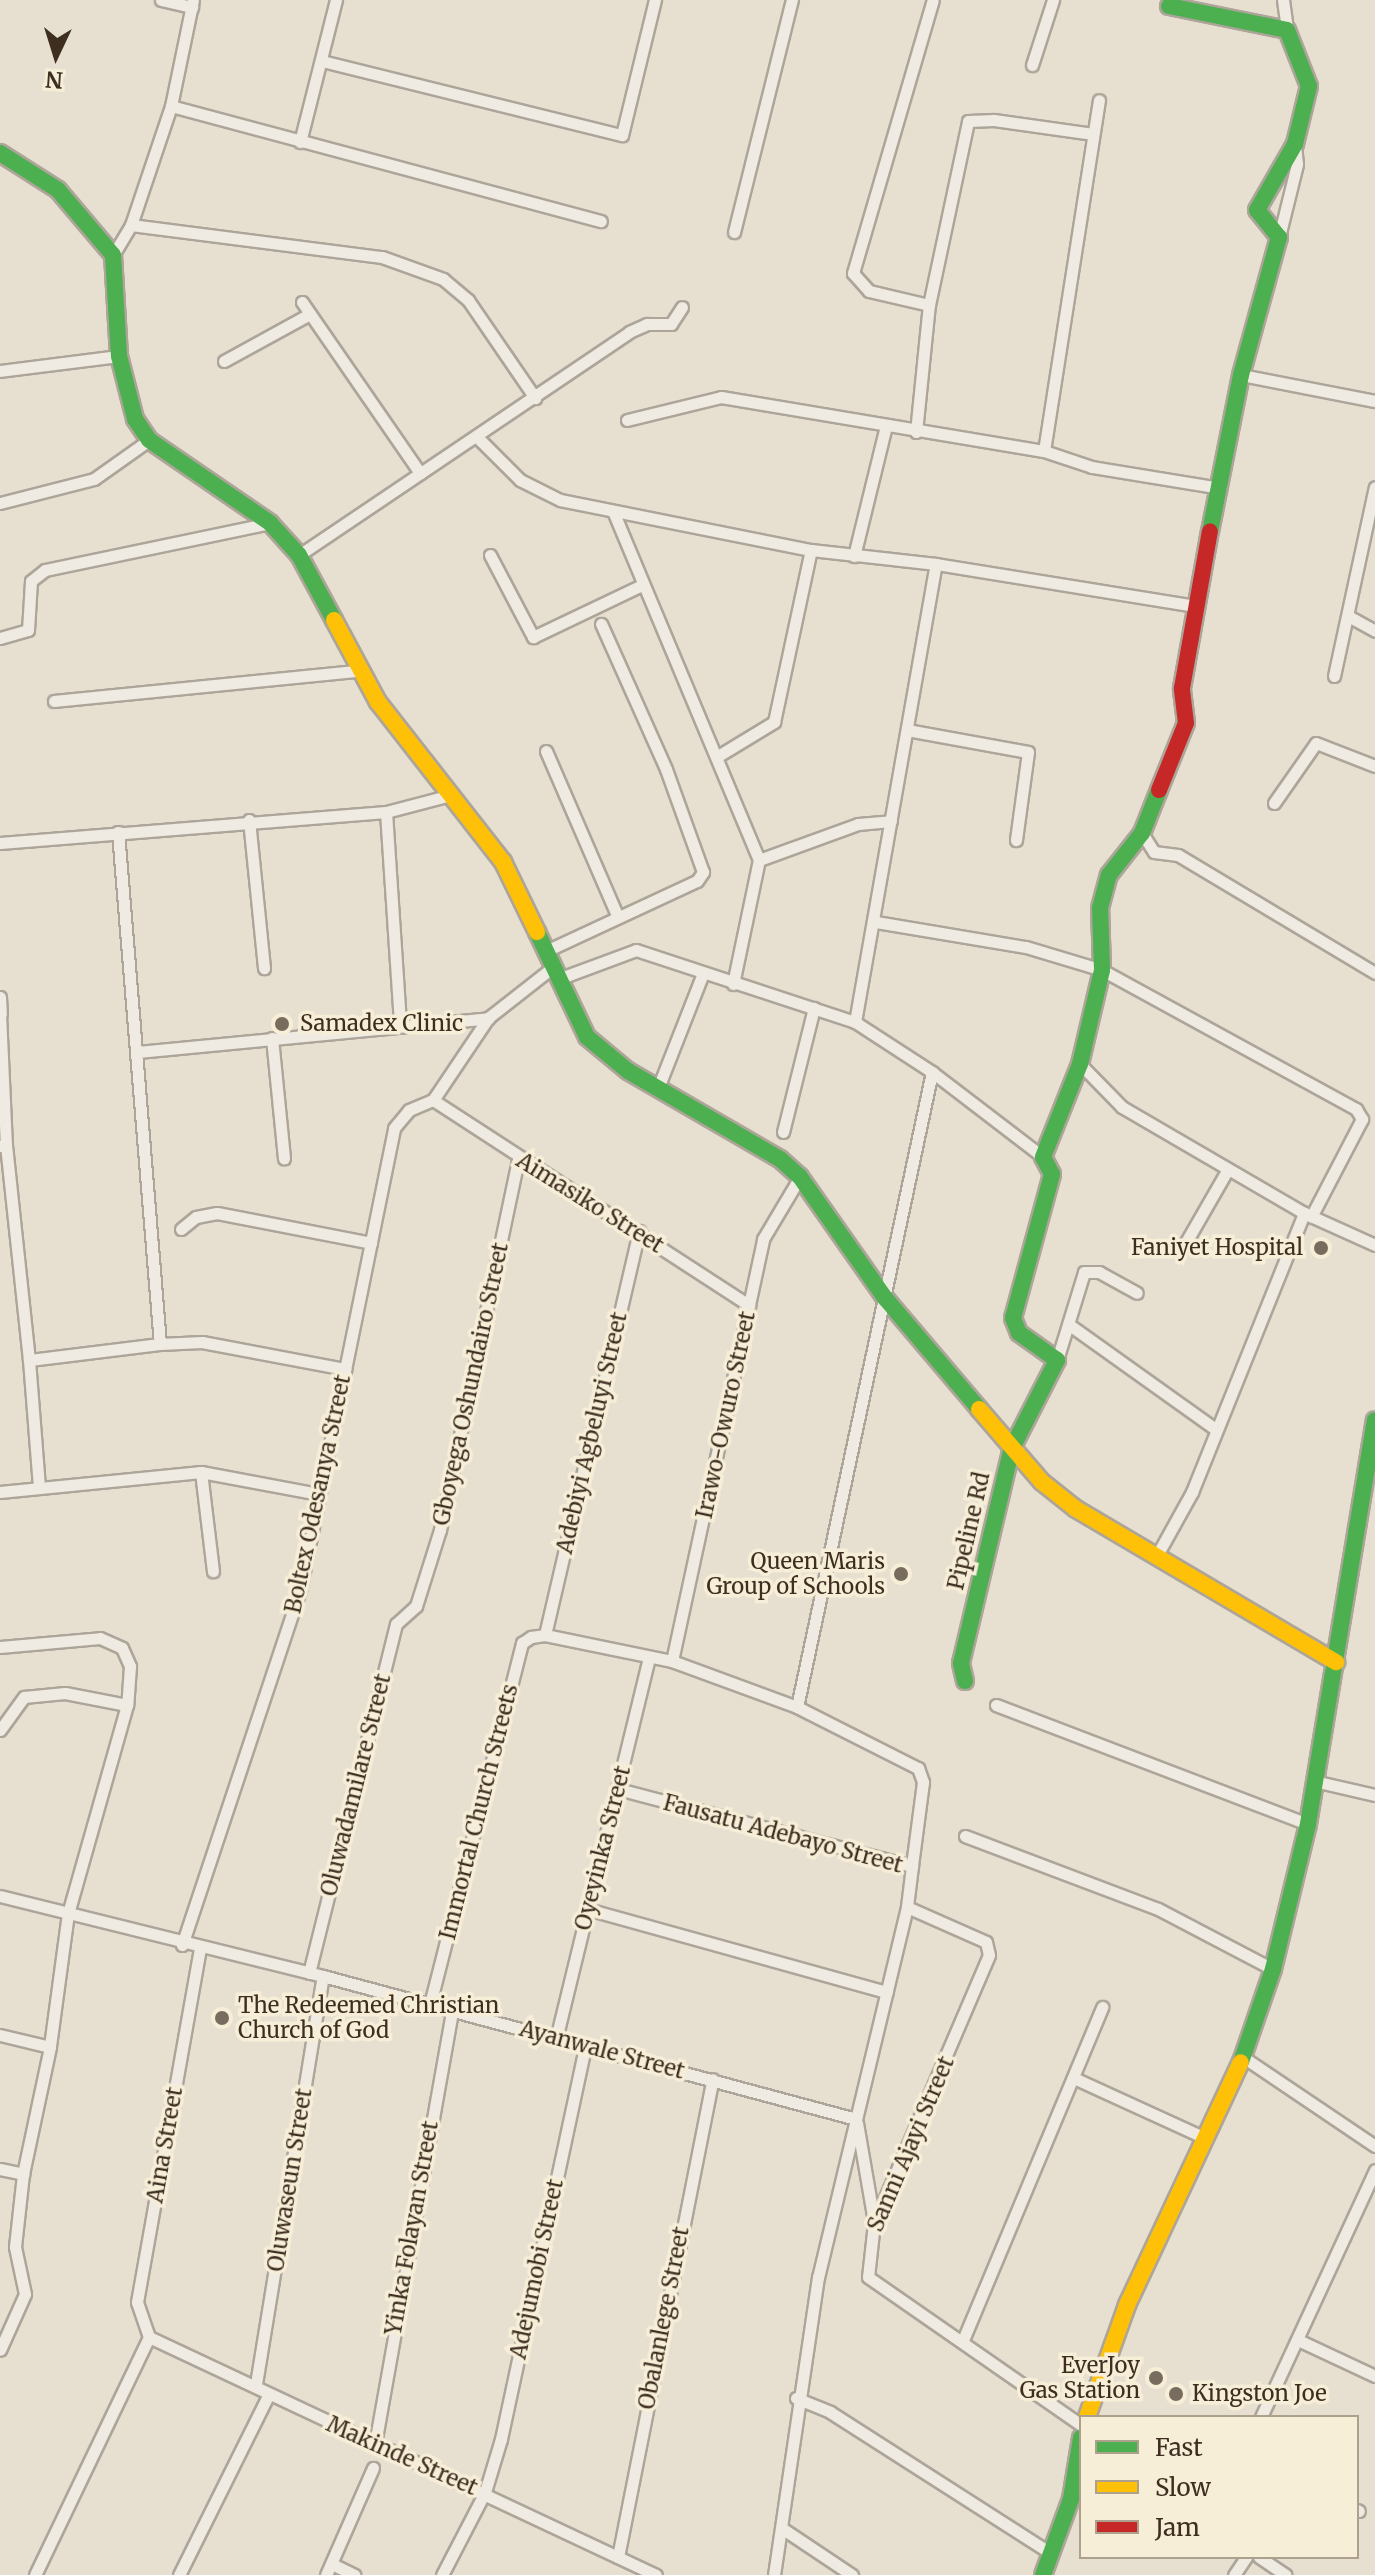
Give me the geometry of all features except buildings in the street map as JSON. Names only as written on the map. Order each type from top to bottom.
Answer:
[{"type":"street","points":[[161,0],[192,4],[171,106],[131,225],[113,255],[119,356],[135,419],[149,440],[270,523],[299,555],[378,702],[503,862],[587,1037],[658,1088],[780,1159],[800,1177],[885,1298],[1042,1482],[1076,1509],[1336,1662]]},
{"type":"street","points":[[300,142],[336,0]]},
{"type":"street","points":[[734,232],[792,0]]},
{"type":"street","points":[[929,305],[869,291],[853,273],[933,0]]},
{"type":"street","points":[[1032,65],[1053,0]]},
{"type":"street","points":[[1279,237],[1257,210],[1295,144],[1309,86],[1287,30],[1283,0]]},
{"type":"street","points":[[322,61],[622,135],[652,1]]},
{"type":"street","points":[[1169,6],[1287,30]]},
{"type":"street","points":[[1044,451],[1099,100]]},
{"type":"street","points":[[171,106],[601,221]]},
{"type":"street","points":[[916,432],[929,305],[968,121],[994,120],[1093,134]]},
{"type":"street","points":[[1043,1157],[1080,1064],[1102,970],[1100,908],[1109,875],[1142,833],[1186,723],[1182,688],[1195,606],[1241,375],[1297,164],[1295,144]]},
{"type":"street","points":[[0,153],[58,190],[113,255]]},
{"type":"street","points":[[131,225],[382,257],[443,279],[468,300],[535,398]]},
{"type":"street","points":[[302,302],[420,473]]},
{"type":"street","points":[[299,555],[420,473],[478,438],[638,326],[671,324],[682,307]]},
{"type":"street","points":[[224,361],[310,314]]},
{"type":"street","points":[[0,371],[119,356]]},
{"type":"street","points":[[1241,375],[1375,401]]},
{"type":"street","points":[[627,420],[721,397],[1044,451],[1092,467],[1220,488]]},
{"type":"street","points":[[854,556],[886,426]]},
{"type":"street","points":[[478,438],[539,492],[613,511],[811,550],[936,564],[1195,606]]},
{"type":"street","points":[[0,503],[94,479],[149,440]]},
{"type":"street","points":[[1334,676],[1350,617],[1375,487]]},
{"type":"street","points":[[613,511],[759,860],[733,984]]},
{"type":"street","points":[[0,638],[28,630],[31,581],[45,570],[270,523]]},
{"type":"street","points":[[718,756],[774,722],[811,550]]},
{"type":"street","points":[[490,555],[533,637],[642,585]]},
{"type":"street","points":[[855,1022],[876,922],[936,564]]},
{"type":"street","points":[[1350,617],[1375,631]]},
{"type":"street","points":[[546,951],[617,915],[697,881],[703,872],[666,769],[601,624]]},
{"type":"street","points":[[54,701],[362,670]]},
{"type":"street","points":[[907,730],[1028,752],[1016,840]]},
{"type":"street","points":[[1274,803],[1316,743],[1375,766]]},
{"type":"street","points":[[546,751],[617,915]]},
{"type":"street","points":[[0,843],[249,820],[386,812],[451,795]]},
{"type":"street","points":[[386,812],[400,1023]]},
{"type":"street","points":[[249,820],[264,968]]},
{"type":"street","points":[[759,860],[858,824],[891,821]]},
{"type":"street","points":[[118,832],[160,1344]]},
{"type":"street","points":[[1142,833],[1154,852],[1178,855],[1375,973]]},
{"type":"street","points":[[876,922],[1026,947],[1102,970],[1359,1112],[1362,1119],[1307,1215],[1214,1428],[1192,1492],[1156,1557]]},
{"type":"street","points":[[433,1100],[488,1018],[555,973],[630,949],[855,1022],[932,1072],[1043,1157],[1052,1174],[1013,1318],[1019,1333],[1057,1360],[1071,1326],[1080,1278],[1090,1269],[1137,1293]]},
{"type":"street","points":[[658,1088],[703,973]]},
{"type":"street","points":[[0,997],[3,1145],[29,1360],[39,1488]]},
{"type":"street","points":[[783,1132],[814,1008]]},
{"type":"street","points":[[138,1052],[400,1023],[488,1018]]},
{"type":"street","points":[[272,1038],[284,1158]]},
{"type":"street","points":[[1080,1064],[1122,1107],[1307,1215],[1375,1245]]},
{"type":"street","points":[[797,1707],[932,1072]]},
{"type":"street","name":"Aimasiko Street","points":[[433,1100],[518,1159],[639,1231],[749,1305]]},
{"type":"street","name":"Boltex Odesanya Street","points":[[182,1945],[300,1591],[394,1128],[409,1110],[433,1100]]},
{"type":"street","name":"Gboyega Oshundairo Street","points":[[416,1606],[440,1530],[518,1159]]},
{"type":"street","points":[[1182,1249],[1228,1169]]},
{"type":"street","name":"Irawo-Owuro Street","points":[[672,1661],[763,1239],[800,1177]]},
{"type":"street","points":[[181,1229],[196,1217],[217,1213],[371,1243]]},
{"type":"street","name":"Adebiyi Agbeluyi Street","points":[[545,1635],[639,1231]]},
{"type":"street","points":[[1071,1326],[1214,1428]]},
{"type":"street","points":[[29,1360],[202,1342],[345,1369]]},
{"type":"street","name":"Pipeline Rd","points":[[965,1681],[961,1663],[1012,1448],[1057,1360]]},
{"type":"street","points":[[1088,2415],[1127,2305],[1243,2057],[1273,1969],[1308,1824],[1374,1431]]},
{"type":"street","points":[[201,1472],[213,1571]]},
{"type":"street","points":[[0,1492],[201,1472],[318,1494]]},
{"type":"street","name":"Oluwadamilare Street","points":[[309,1973],[396,1624],[416,1606]]},
{"type":"street","points":[[545,1635],[672,1661],[797,1707],[918,1768],[923,1782],[912,1866]]},
{"type":"street","name":"Immortal Church Streets","points":[[430,2004],[522,1643],[545,1635]]},
{"type":"street","points":[[0,1647],[100,1638],[114,1643],[130,1666],[127,1705],[68,1913],[50,2047],[23,2174],[15,2247],[25,2294],[0,2350]]},
{"type":"street","name":"Oyeyinka Street","points":[[556,2039],[649,1657]]},
{"type":"street","points":[[0,1730],[24,1697],[65,1693],[127,1705]]},
{"type":"street","points":[[996,1705],[1308,1824]]},
{"type":"street","points":[[1314,1781],[1375,1795]]},
{"type":"street","name":"Fausatu Adebayo Street","points":[[618,1789],[912,1866],[907,1907],[818,2277],[796,2398],[783,2529],[774,2575]]},
{"type":"street","points":[[965,1836],[1158,1909],[1273,1969]]},
{"type":"street","name":"Ayanwale Street","points":[[0,1896],[200,1950],[323,1976],[856,2119]]},
{"type":"street","name":"Sanni Ajayi Street","points":[[907,1907],[986,1942],[989,1955],[874,2223],[868,2277],[963,2340],[1079,2424]]},
{"type":"street","points":[[587,1909],[887,1992]]},
{"type":"street","name":"Aina Street","points":[[149,2337],[137,2302],[200,1950]]},
{"type":"street","name":"Oluwaseun Street","points":[[256,2384],[323,1976]]},
{"type":"street","points":[[963,2340],[1076,2079],[1102,2007]]},
{"type":"street","name":"Yinka Folayan Street","points":[[375,2444],[452,2011]]},
{"type":"street","points":[[0,2035],[50,2047]]},
{"type":"street","name":"Adejumobi Street","points":[[442,2575],[485,2492],[501,2439],[585,2046]]},
{"type":"street","points":[[1243,2057],[1375,2146]]},
{"type":"street","name":"Obalanlege Street","points":[[618,2557],[713,2079]]},
{"type":"street","points":[[1076,2079],[1205,2138]]},
{"type":"street","points":[[856,2119],[874,2223]]},
{"type":"street","points":[[0,2169],[23,2174]]},
{"type":"street","points":[[1262,2415],[1375,2170]]},
{"type":"street","points":[[35,2575],[149,2337]]},
{"type":"street","name":"Makinde Street","points":[[149,2337],[256,2384],[268,2396],[485,2492],[656,2575]]},
{"type":"street","points":[[1298,2340],[1375,2376]]},
{"type":"street","points":[[179,2575],[268,2396]]},
{"type":"street","points":[[796,2398],[830,2412],[1049,2552]]},
{"type":"street","points":[[1047,2573],[1049,2552],[1071,2499],[1079,2453]]},
{"type":"street","points":[[355,2575],[329,2569],[373,2468]]},
{"type":"street","points":[[783,2529],[852,2575]]},
{"type":"street","points":[[1262,2559],[1286,2575]]},
{"type":"traffic: fast","points":[[1169,6],[1287,30],[1309,86],[1295,144],[1257,210],[1279,237],[1241,375],[1210,531]]},
{"type":"traffic: fast","points":[[0,153],[58,190],[113,255],[119,356],[135,419],[149,440],[270,523],[299,555],[334,620]]},
{"type":"traffic: fast","points":[[965,1681],[961,1663],[1012,1448],[1057,1360],[1019,1333],[1013,1318],[1052,1174],[1043,1157],[1080,1064],[1102,970],[1100,908],[1109,875],[1142,833],[1159,790]]},
{"type":"traffic: fast","points":[[537,932],[587,1037],[628,1071],[780,1159],[800,1177],[885,1298],[979,1409]]},
{"type":"traffic: fast","points":[[1241,2062],[1273,1969],[1308,1824],[1375,1421]]},
{"type":"traffic: fast","points":[[1043,2575],[1071,2499],[1079,2450]]},
{"type":"traffic: slow","points":[[334,620],[378,702],[503,862],[537,932]]},
{"type":"traffic: slow","points":[[979,1409],[1042,1482],[1076,1509],[1336,1662]]},
{"type":"traffic: slow","points":[[1088,2415],[1127,2305],[1241,2062]]},
{"type":"traffic: jam","points":[[1159,790],[1186,723],[1182,688],[1210,531]]},
{"type":"place","name":"Samadex Clinic","points":[[282,1024]]},
{"type":"place","name":"Faniyet Hospital","points":[[1321,1248]]},
{"type":"place","name":"Queen Maris Group of Schools","points":[[901,1574]]},
{"type":"place","name":"The Redeemed Christian Church of God","points":[[222,2018]]},
{"type":"place","name":"EverJoy Gas Station","points":[[1156,2378]]},
{"type":"place","name":"Kingston Joe","points":[[1176,2394]]}]
